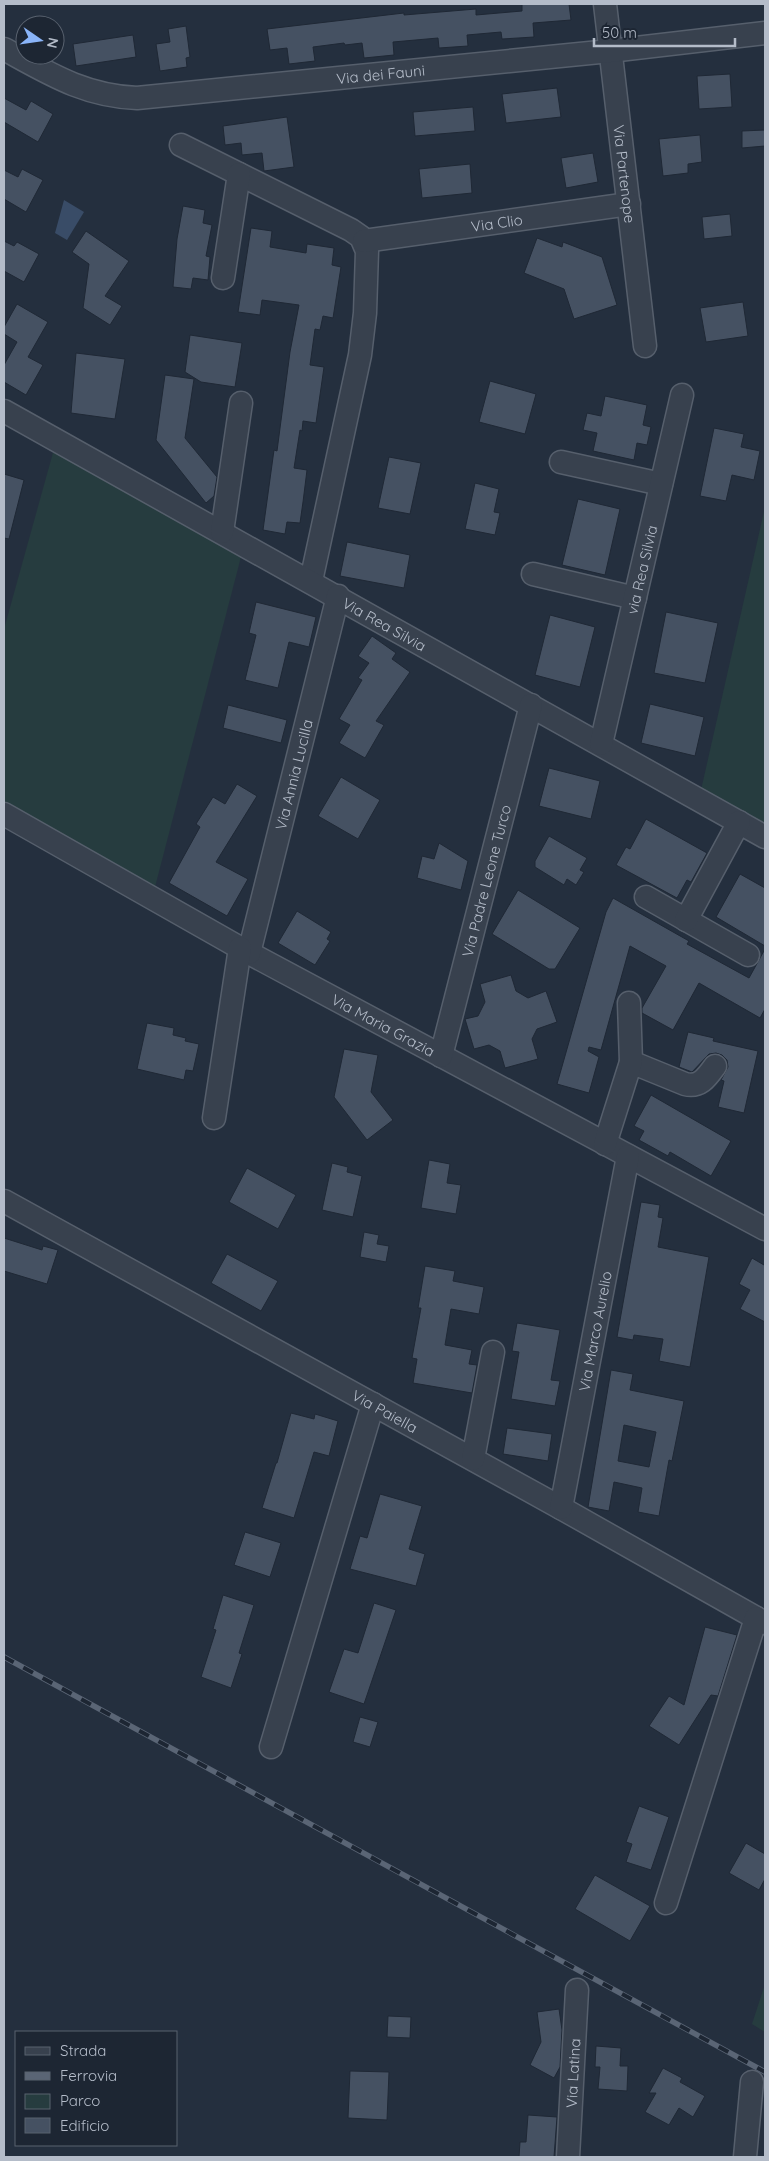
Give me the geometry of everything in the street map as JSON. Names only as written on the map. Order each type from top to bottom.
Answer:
[{"type":"street","name":"Via Partenope","points":[[606,4],[645,346]]},
{"type":"street","name":"Via dei Fauni","points":[[4,49],[75,86],[109,95],[137,98],[610,51],[765,33]]},
{"type":"street","points":[[181,145],[351,230],[364,241],[367,251],[366,300],[361,348],[311,581]]},
{"type":"street","points":[[223,278],[240,174]]},
{"type":"street","name":"Via Clio","points":[[364,241],[628,204]]},
{"type":"street","name":"via Rea Silvia","points":[[601,744],[682,394]]},
{"type":"street","points":[[222,532],[241,403]]},
{"type":"street","name":"Via Rea Silvia","points":[[4,411],[338,596],[765,837]]},
{"type":"street","points":[[561,462],[661,484]]},
{"type":"street","points":[[533,574],[635,598]]},
{"type":"street","name":"Via Annia Lucilla","points":[[214,1118],[244,950],[338,596]]},
{"type":"street","name":"Via Padre Leone Turco","points":[[441,1056],[531,705]]},
{"type":"street","name":"Via Maria Grazia","points":[[4,814],[244,950],[765,1229]]},
{"type":"street","points":[[686,920],[739,822]]},
{"type":"street","points":[[646,897],[748,955]]},
{"type":"street","points":[[605,1144],[632,1062],[629,1003]]},
{"type":"street","points":[[632,1062],[685,1084],[693,1085],[704,1080],[715,1066]]},
{"type":"street","name":"Via Marco Aurelio","points":[[561,1508],[628,1156]]},
{"type":"street","name":"Via Paiella","points":[[4,1201],[473,1459],[761,1621]]},
{"type":"street","points":[[473,1459],[493,1352]]},
{"type":"street","points":[[271,1747],[373,1404]]},
{"type":"street","points":[[666,1903],[761,1621]]},
{"type":"street","name":"Via Latina","points":[[568,2157],[577,1990]]},
{"type":"street","points":[[745,2157],[752,2082]]},
{"type":"green space","points":[[54,449],[241,557],[155,887],[4,804],[4,629]]},
{"type":"green space","points":[[765,507],[765,825],[701,790]]},
{"type":"green space","points":[[765,1984],[765,2032],[752,2024]]},
{"type":"water","points":[[64,200],[84,212],[67,240],[55,233]]},
{"type":"building","points":[[522,4],[569,4],[571,20],[533,23],[534,37],[502,39],[501,32],[467,35],[468,46],[439,48],[438,38],[393,42],[394,55],[364,58],[362,43],[313,47],[315,61],[289,64],[287,48],[270,50],[267,29],[404,13],[404,15],[476,9],[476,15],[522,11]]},
{"type":"building","points":[[186,26],[190,57],[186,58],[187,67],[160,71],[156,44],[170,42],[168,29]]},
{"type":"building","points":[[133,35],[136,57],[76,66],[73,44]]},
{"type":"building","points":[[730,74],[732,107],[699,109],[697,76]]},
{"type":"building","points":[[557,88],[561,117],[506,123],[502,94]]},
{"type":"building","points":[[4,98],[26,110],[31,101],[53,114],[38,142],[4,122]]},
{"type":"building","points":[[473,107],[475,131],[415,136],[413,112]]},
{"type":"building","points":[[287,117],[294,167],[264,171],[262,153],[242,155],[241,143],[225,145],[223,126]]},
{"type":"building","points":[[765,130],[765,146],[742,148],[742,131]]},
{"type":"building","points":[[700,135],[702,162],[688,164],[688,173],[663,176],[659,139]]},
{"type":"building","points":[[593,153],[598,182],[566,188],[561,158]]},
{"type":"building","points":[[470,164],[472,193],[422,198],[419,169]]},
{"type":"building","points":[[22,169],[43,180],[26,212],[4,199],[4,170],[18,177]]},
{"type":"building","points":[[183,206],[205,210],[203,223],[212,225],[206,256],[210,257],[208,280],[193,278],[191,289],[173,287],[177,239]]},
{"type":"building","points":[[730,214],[732,236],[704,239],[702,217]]},
{"type":"building","points":[[251,228],[272,231],[270,247],[306,253],[307,244],[334,248],[332,265],[341,267],[333,318],[323,316],[320,330],[315,329],[310,365],[324,367],[316,423],[303,421],[302,431],[300,430],[294,468],[307,470],[300,523],[287,522],[285,534],[263,530],[274,450],[277,451],[290,352],[299,305],[262,300],[260,315],[238,312]]},
{"type":"building","points":[[86,231],[129,261],[105,296],[122,306],[110,325],[83,308],[89,264],[72,252]]},
{"type":"building","points":[[537,238],[562,247],[563,242],[602,257],[617,305],[574,319],[564,289],[524,273]]},
{"type":"building","points":[[4,241],[14,246],[17,242],[39,254],[24,282],[4,271]]},
{"type":"building","points":[[743,302],[748,336],[706,342],[700,308]]},
{"type":"building","points":[[17,304],[48,322],[28,357],[43,365],[26,395],[4,382],[4,365],[17,342],[4,334],[4,327]]},
{"type":"building","points":[[190,335],[242,343],[235,387],[201,382],[185,372]]},
{"type":"building","points":[[76,353],[125,359],[115,419],[71,413]]},
{"type":"building","points":[[165,375],[194,379],[185,438],[217,477],[214,496],[206,503],[156,440]]},
{"type":"building","points":[[490,381],[536,394],[525,434],[479,422]]},
{"type":"building","points":[[605,396],[647,405],[643,425],[651,427],[647,445],[637,443],[634,460],[593,451],[597,433],[583,430],[587,413],[601,416]]},
{"type":"building","points":[[714,428],[744,434],[741,447],[760,451],[754,480],[732,475],[726,501],[700,496]]},
{"type":"building","points":[[389,457],[421,463],[410,514],[378,508]]},
{"type":"building","points":[[4,474],[24,480],[9,539],[4,538]]},
{"type":"building","points":[[475,483],[499,489],[494,512],[500,513],[495,535],[465,529]]},
{"type":"building","points":[[578,499],[620,509],[605,575],[562,565]]},
{"type":"building","points":[[347,542],[410,555],[404,588],[340,576]]},
{"type":"building","points":[[256,602],[316,617],[309,647],[289,642],[278,688],[245,680],[256,635],[249,633]]},
{"type":"building","points":[[666,612],[718,623],[705,683],[654,673]]},
{"type":"building","points":[[550,615],[595,627],[580,687],[535,675]]},
{"type":"building","points":[[372,636],[396,653],[392,659],[410,672],[376,721],[384,725],[365,758],[339,743],[350,725],[339,719],[362,680],[358,678],[369,663],[358,656]]},
{"type":"building","points":[[650,704],[704,717],[695,756],[641,743]]},
{"type":"building","points":[[228,705],[287,720],[281,743],[223,728]]},
{"type":"building","points":[[549,768],[600,781],[591,819],[539,806]]},
{"type":"building","points":[[341,777],[380,800],[358,839],[318,816]]},
{"type":"building","points":[[237,784],[257,796],[216,862],[248,879],[227,916],[169,883],[200,827],[196,824],[213,797],[225,804]]},
{"type":"building","points":[[646,819],[707,853],[691,882],[687,880],[677,898],[616,865],[626,847],[630,849]]},
{"type":"building","points":[[549,836],[587,858],[580,870],[584,872],[576,885],[567,879],[564,885],[535,867],[535,861]]},
{"type":"building","points":[[439,843],[468,861],[461,890],[417,878],[422,856],[434,859]]},
{"type":"building","points":[[740,874],[765,888],[765,946],[716,917]]},
{"type":"building","points":[[518,890],[580,928],[555,969],[549,969],[492,934]]},
{"type":"building","points":[[613,898],[689,941],[687,944],[749,978],[765,949],[765,1009],[760,1018],[699,983],[673,1030],[642,1013],[642,1008],[666,966],[630,946],[601,1050],[589,1047],[588,1051],[599,1057],[589,1093],[557,1084],[606,912]]},
{"type":"building","points":[[297,911],[331,932],[327,939],[330,941],[315,965],[278,943]]},
{"type":"building","points":[[511,975],[516,991],[528,998],[546,991],[557,1022],[537,1029],[532,1039],[538,1059],[505,1068],[500,1051],[489,1045],[474,1049],[465,1019],[478,1016],[485,1002],[480,984]]},
{"type":"building","points":[[147,1023],[174,1028],[173,1035],[186,1038],[185,1041],[199,1044],[193,1071],[186,1070],[184,1080],[137,1069]]},
{"type":"building","points":[[688,1032],[714,1038],[713,1041],[758,1051],[744,1113],[718,1107],[724,1081],[721,1080],[728,1067],[727,1060],[722,1055],[716,1053],[709,1054],[692,1072],[679,1067]]},
{"type":"building","points":[[344,1049],[378,1055],[371,1092],[393,1120],[367,1140],[334,1097]]},
{"type":"building","points":[[651,1095],[731,1141],[711,1176],[670,1152],[668,1156],[639,1140],[644,1131],[634,1126]]},
{"type":"building","points":[[429,1160],[450,1164],[447,1183],[461,1185],[456,1214],[421,1208]]},
{"type":"building","points":[[332,1163],[348,1167],[347,1172],[362,1176],[353,1217],[322,1210]]},
{"type":"building","points":[[247,1168],[296,1195],[278,1229],[229,1202]]},
{"type":"building","points":[[641,1202],[660,1205],[658,1217],[663,1218],[658,1247],[709,1257],[690,1367],[659,1361],[663,1339],[634,1335],[633,1340],[617,1337]]},
{"type":"building","points":[[364,1232],[379,1235],[377,1244],[389,1246],[386,1262],[360,1257]]},
{"type":"building","points":[[4,1238],[42,1250],[43,1246],[58,1250],[47,1284],[4,1271]]},
{"type":"building","points":[[227,1254],[278,1281],[261,1311],[211,1283]]},
{"type":"building","points":[[752,1258],[764,1265],[765,1262],[765,1322],[740,1309],[750,1290],[739,1284]]},
{"type":"building","points":[[425,1266],[455,1271],[453,1281],[484,1287],[479,1314],[451,1309],[445,1345],[472,1350],[469,1364],[477,1365],[472,1393],[413,1383],[417,1359],[412,1358],[421,1308],[418,1308]]},
{"type":"building","points":[[517,1323],[560,1330],[551,1380],[560,1381],[555,1406],[511,1399],[519,1352],[512,1351]]},
{"type":"building","points":[[611,1370],[633,1374],[630,1390],[684,1401],[672,1461],[669,1460],[659,1516],[638,1512],[642,1488],[614,1482],[609,1511],[588,1507]],"holes":[[[624,1425],[656,1432],[649,1467],[618,1461]]]},
{"type":"building","points":[[291,1413],[314,1419],[315,1414],[338,1421],[329,1456],[314,1452],[294,1518],[262,1508]]},
{"type":"building","points":[[507,1428],[552,1434],[548,1461],[503,1454]]},
{"type":"building","points":[[380,1494],[422,1506],[409,1549],[425,1554],[416,1586],[350,1569],[360,1536],[367,1538]]},
{"type":"building","points":[[245,1532],[281,1543],[270,1577],[234,1565]]},
{"type":"building","points":[[223,1595],[254,1605],[239,1653],[242,1654],[231,1688],[201,1677],[216,1630],[213,1629]]},
{"type":"building","points":[[374,1603],[396,1610],[364,1704],[329,1692],[344,1649],[358,1653]]},
{"type":"building","points":[[705,1627],[737,1635],[718,1696],[711,1695],[679,1745],[649,1726],[669,1696],[684,1705]]},
{"type":"building","points":[[360,1717],[378,1722],[370,1747],[353,1742]]},
{"type":"building","points":[[639,1806],[669,1817],[651,1870],[626,1862],[632,1844],[626,1842]]},
{"type":"building","points":[[746,1843],[765,1854],[765,1879],[759,1890],[729,1873]]},
{"type":"building","points":[[595,1875],[650,1906],[630,1941],[575,1909]]},
{"type":"building","points":[[559,2009],[562,2030],[560,2067],[554,2078],[530,2065],[541,2042],[537,2012]]},
{"type":"building","points":[[388,2016],[411,2017],[410,2038],[387,2037]]},
{"type":"building","points":[[596,2046],[621,2048],[620,2066],[628,2066],[627,2091],[598,2089],[600,2067],[595,2067]]},
{"type":"building","points":[[663,2068],[682,2078],[680,2082],[705,2096],[693,2117],[679,2108],[669,2125],[645,2112],[656,2093],[649,2093]]},
{"type":"building","points":[[350,2071],[389,2072],[387,2120],[348,2118]]},
{"type":"building","points":[[528,2115],[557,2117],[554,2157],[519,2157],[520,2142],[526,2142]]},
{"type":"railway","points":[[4,1657],[765,2072]]}]
